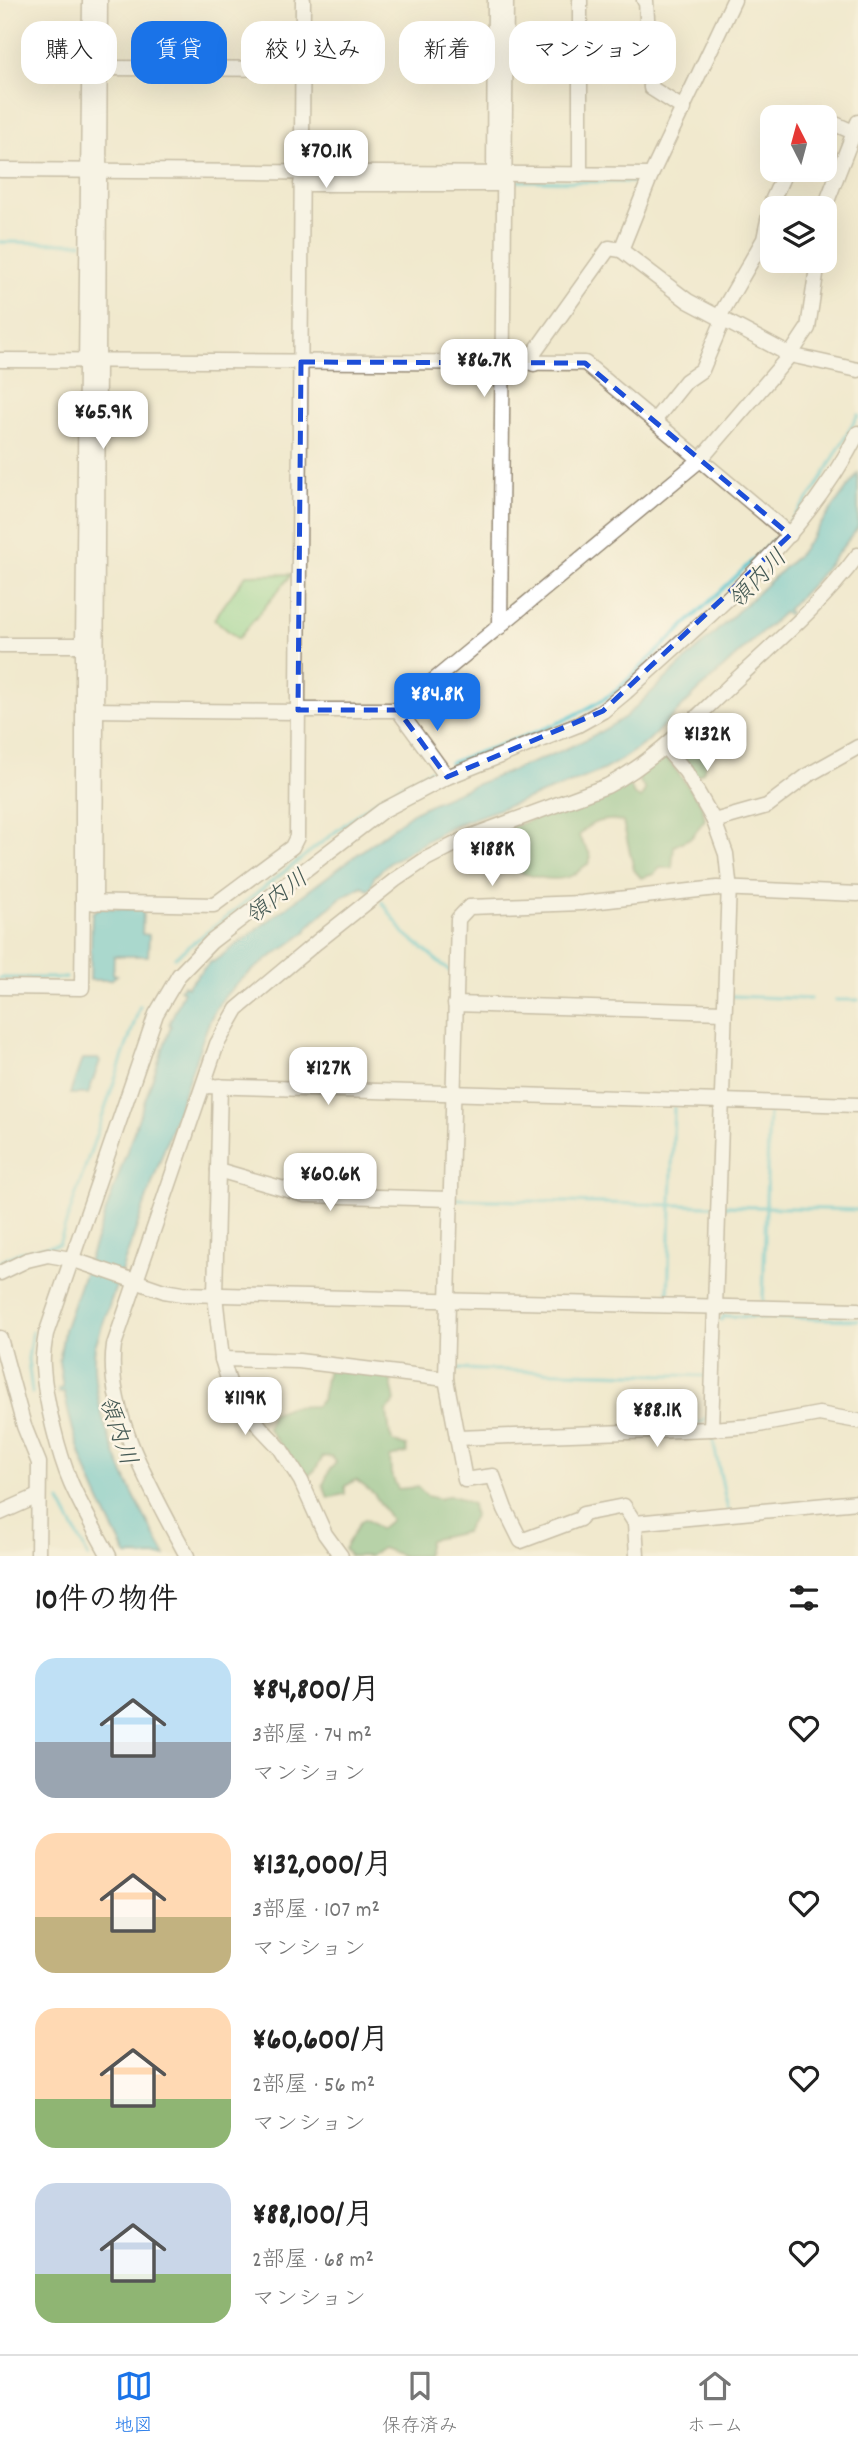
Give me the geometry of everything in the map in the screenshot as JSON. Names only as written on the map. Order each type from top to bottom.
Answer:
[{"type":"street","points":[[0,987],[82,988],[89,902],[94,170],[90,0]]},
{"type":"street","points":[[100,0],[100,21]]},
{"type":"street","points":[[303,0],[303,21]]},
{"type":"street","points":[[495,0],[502,364],[500,627]]},
{"type":"street","points":[[500,178],[506,0]]},
{"type":"street","points":[[580,0],[580,175]]},
{"type":"street","points":[[644,0],[651,88],[684,109]]},
{"type":"street","points":[[621,250],[652,175],[734,0]]},
{"type":"street","points":[[117,68],[241,69]]},
{"type":"street","points":[[94,170],[99,84]]},
{"type":"street","points":[[89,902],[214,905],[292,847],[297,837],[303,84]]},
{"type":"street","points":[[829,196],[855,127],[837,122]]},
{"type":"street","points":[[0,170],[94,170],[301,178],[652,175]]},
{"type":"street","points":[[654,421],[686,382],[702,370],[721,318],[764,239],[772,201],[781,182]]},
{"type":"street","points":[[534,364],[534,353],[609,248],[621,250],[688,301],[790,355],[858,370]]},
{"type":"street","points":[[90,710],[398,710],[700,460],[790,355],[808,328],[816,273]]},
{"type":"street","points":[[0,360],[584,363],[790,535]]},
{"type":"street","points":[[90,710],[83,645],[93,361]]},
{"type":"street","points":[[108,1556],[70,1482],[50,1408],[43,1367],[46,1334],[156,1014],[179,975],[211,942],[366,823],[405,798],[447,777],[578,725],[603,711],[744,582],[790,535],[835,476],[858,433]]},
{"type":"street","points":[[187,1556],[133,1448],[115,1392],[112,1371],[114,1345],[217,1044],[237,1009],[395,880],[426,859],[469,837],[607,786],[626,776],[665,747],[825,595],[858,555]]},
{"type":"street","points":[[0,645],[83,645]]},
{"type":"street","points":[[398,710],[447,777]]},
{"type":"street","points":[[665,747],[686,772],[714,821],[726,854],[728,890],[711,1429]]},
{"type":"street","points":[[714,821],[767,806],[808,775],[858,747]]},
{"type":"street","points":[[637,1556],[635,1523],[624,1506],[583,1514],[580,1519],[521,1541],[493,1476],[465,1480],[446,1379],[457,919],[469,907],[582,903],[717,888],[858,894]]},
{"type":"street","points":[[455,1004],[724,1012]]},
{"type":"street","points":[[204,1086],[858,1105]]},
{"type":"street","points":[[220,1086],[215,1295],[222,1359],[231,1389],[280,1448],[301,1481],[325,1534],[341,1556]]},
{"type":"street","points":[[218,1170],[305,1195],[450,1199]]},
{"type":"street","points":[[0,1273],[27,1260],[48,1255],[72,1260],[164,1291],[215,1295],[858,1310]]},
{"type":"street","points":[[0,1338],[24,1426],[38,1463],[38,1556]]},
{"type":"street","points":[[222,1359],[299,1361],[446,1379]]},
{"type":"street","points":[[457,1438],[711,1429],[753,1426],[819,1414],[858,1421]]},
{"type":"street","points":[[0,1512],[38,1496]]},
{"type":"street","points":[[635,1523],[858,1502]]},
{"type":"highlighted area","points":[[301,362],[585,363],[790,535],[603,711],[447,777],[398,710],[298,710]]},
{"type":"green space","points":[[292,574],[238,639],[214,619],[246,575]]},
{"type":"green space","points":[[699,718],[715,736],[703,772],[693,778],[669,747]]},
{"type":"green space","points":[[665,755],[702,806],[705,819],[692,837],[674,846],[672,868],[660,868],[654,874],[641,878],[634,870],[623,822],[611,820],[593,824],[579,836],[591,857],[588,864],[566,878],[524,874],[494,864],[478,874],[459,857],[468,851],[470,843],[586,799],[609,794],[614,788],[626,783],[634,795],[641,798],[645,790],[639,780],[642,767]]},
{"type":"green space","points":[[328,1368],[390,1377],[395,1401],[387,1411],[390,1435],[393,1442],[406,1446],[407,1453],[390,1457],[391,1474],[398,1489],[418,1487],[427,1496],[440,1499],[452,1496],[472,1504],[474,1516],[465,1532],[429,1540],[426,1556],[403,1556],[382,1548],[370,1556],[350,1556],[344,1549],[361,1521],[365,1519],[380,1529],[391,1520],[374,1494],[356,1480],[345,1486],[345,1494],[328,1498],[323,1485],[330,1469],[336,1463],[331,1456],[323,1457],[308,1476],[302,1473],[267,1428],[271,1414],[288,1407],[316,1406],[322,1399]]},
{"type":"water","points":[[858,473],[858,527],[854,533],[787,610],[790,613],[788,615],[784,612],[647,742],[603,770],[452,826],[389,863],[374,877],[368,890],[362,886],[340,898],[309,926],[306,932],[239,981],[218,1006],[204,1036],[95,1346],[94,1371],[105,1426],[128,1482],[166,1556],[127,1556],[89,1477],[64,1392],[59,1393],[58,1389],[63,1388],[59,1362],[64,1330],[171,1026],[169,1024],[184,991],[180,989],[183,985],[187,987],[211,961],[414,812],[574,745],[625,717],[799,554]]},
{"type":"water","points":[[99,908],[143,909],[142,934],[149,935],[148,956],[114,956],[113,974],[117,975],[111,980],[90,980],[92,913]]},
{"type":"water","points":[[82,1059],[100,1061],[88,1094],[70,1094]]},
{"type":"waterway","points":[[511,181],[640,182]]},
{"type":"waterway","points":[[0,242],[81,243]]},
{"type":"waterway","points":[[790,522],[815,490],[858,415]]},
{"type":"waterway","name":"領内川","points":[[450,763],[556,724],[616,691],[774,540]]},
{"type":"waterway","name":"領内川","points":[[175,957],[362,811],[386,794],[431,770]]},
{"type":"waterway","points":[[382,902],[404,933],[451,972]]},
{"type":"waterway","points":[[0,978],[66,978]]},
{"type":"waterway","points":[[730,998],[810,999]]},
{"type":"waterway","points":[[836,1000],[858,1000]]},
{"type":"waterway","points":[[0,1262],[18,1253],[59,1244],[140,1006]]},
{"type":"waterway","points":[[668,1298],[674,1107]]},
{"type":"waterway","points":[[763,1300],[769,1108]]},
{"type":"waterway","points":[[456,1199],[712,1206]]},
{"type":"waterway","points":[[724,1206],[858,1210]]},
{"type":"waterway","points":[[721,1320],[724,1316],[858,1320]]},
{"type":"waterway","points":[[32,1332],[28,1359],[32,1393]]},
{"type":"waterway","points":[[453,1363],[453,1369],[707,1375]]},
{"type":"waterway","points":[[693,1423],[702,1422],[707,1417]]},
{"type":"waterway","points":[[712,1436],[728,1510]]},
{"type":"waterway","points":[[60,1501],[88,1556]]}]
